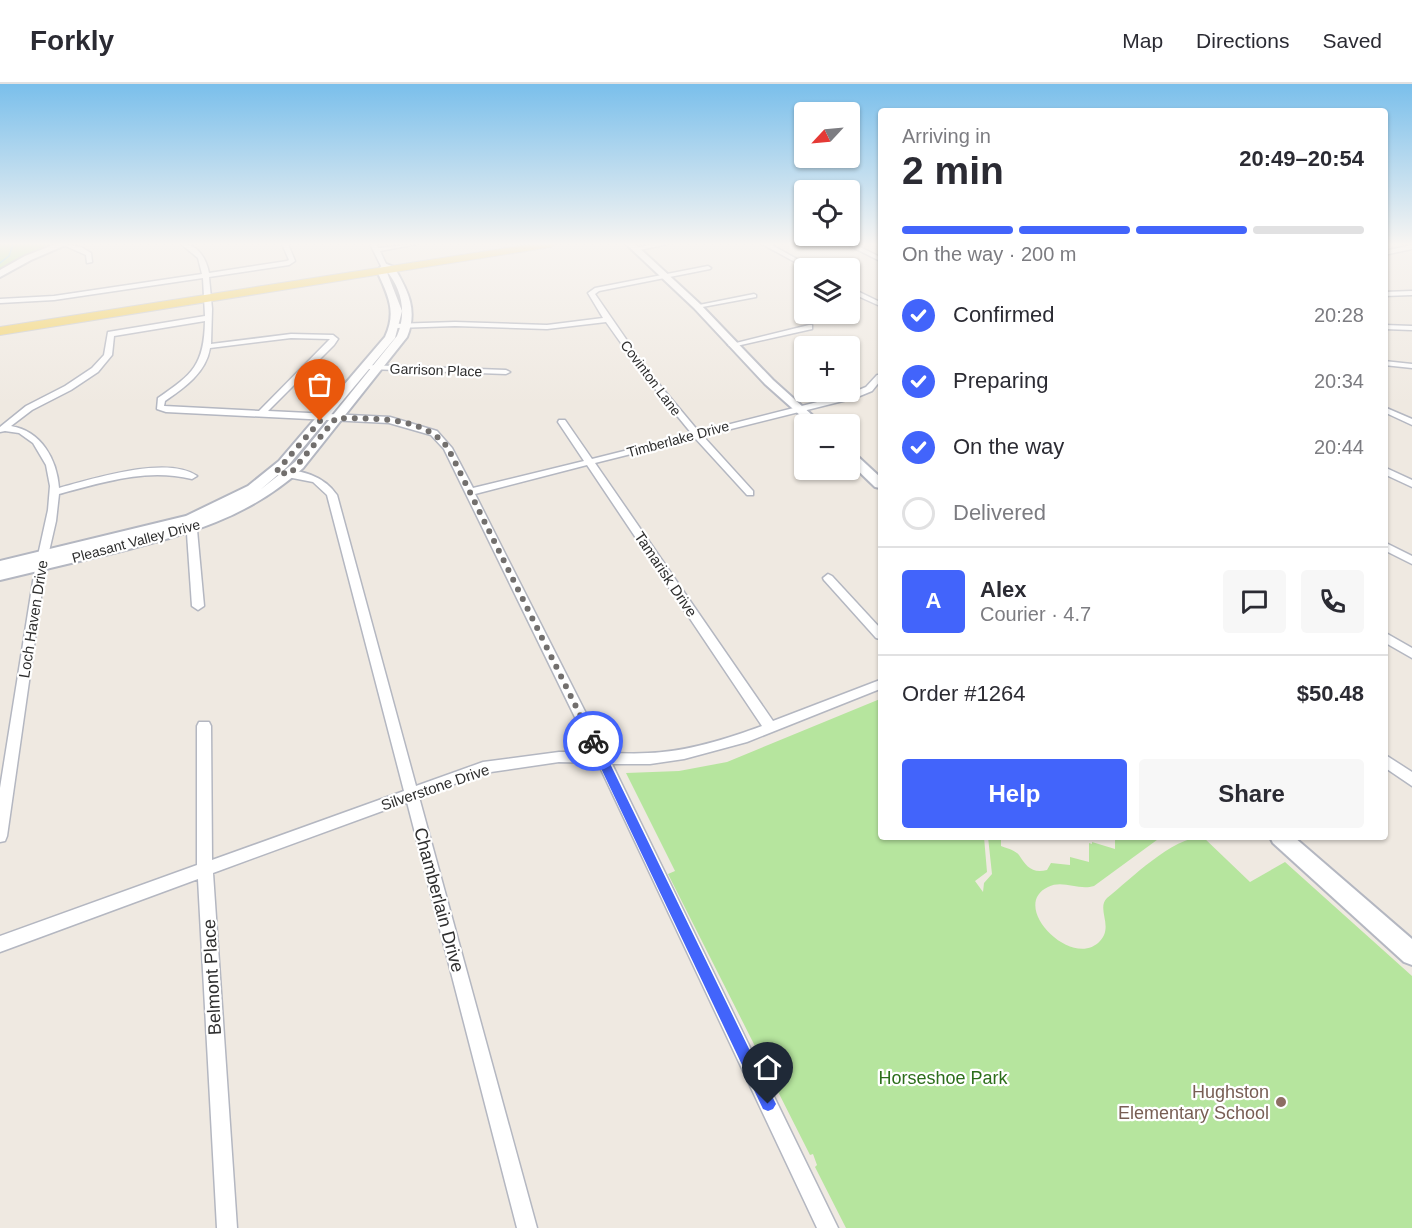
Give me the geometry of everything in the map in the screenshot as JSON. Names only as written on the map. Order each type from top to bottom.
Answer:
[{"type":"main road","points":[[0,326],[197,297]]},
{"type":"main road","points":[[0,331],[199,297]]},
{"type":"street","points":[[0,301],[58,297]]},
{"type":"street","points":[[207,297],[209,346],[204,361],[196,372],[161,400],[160,407],[390,420],[434,433],[448,448],[603,758],[828,1228]]},
{"type":"street","points":[[400,297],[410,317],[402,326]]},
{"type":"street","name":"Covinton Lane","points":[[594,297],[607,320],[662,395],[750,493]]},
{"type":"street","points":[[688,297],[732,345],[805,414]]},
{"type":"street","points":[[697,306],[746,297]]},
{"type":"street","points":[[2,430],[29,408],[68,388],[95,370],[108,355],[111,334],[208,318]]},
{"type":"street","points":[[402,326],[455,324],[547,327],[607,320]]},
{"type":"street","name":"Pleasant Valley Drive","points":[[0,575],[41,561],[191,523],[283,473],[373,367],[397,345],[402,326]]},
{"type":"street","points":[[732,345],[809,327]]},
{"type":"street","points":[[1388,327],[1412,328]]},
{"type":"street","points":[[209,346],[277,337],[334,339],[261,414]]},
{"type":"street","points":[[1388,363],[1412,366]]},
{"type":"street","name":"Garrison Place","points":[[373,367],[506,372]]},
{"type":"street","name":"Timberlake Drive","points":[[470,492],[862,392],[878,379]]},
{"type":"street","points":[[1388,411],[1412,422]]},
{"type":"street","points":[[1388,420],[1398,416]]},
{"type":"street","name":"Tamarisk Drive","points":[[562,422],[770,727]]},
{"type":"street","name":"Loch Haven Drive","points":[[0,836],[41,561],[51,520],[54,492],[50,466],[38,443],[29,434],[2,430]]},
{"type":"street","points":[[860,465],[878,482]]},
{"type":"street","points":[[54,492],[147,472],[168,471],[192,476]]},
{"type":"street","points":[[1388,472],[1412,484]]},
{"type":"street","name":"Chamberlain Drive","points":[[283,473],[314,478],[328,488],[332,495],[527,1228]]},
{"type":"street","points":[[191,523],[198,606]]},
{"type":"street","points":[[1388,547],[1412,561]]},
{"type":"street","name":"Pleasant Valley Drive","points":[[0,566],[41,561]]},
{"type":"street","points":[[828,578],[878,633]]},
{"type":"street","points":[[1388,639],[1412,654]]},
{"type":"street","name":"Silverstone Drive","points":[[0,944],[493,766],[560,757],[650,759],[684,754],[720,746],[878,685]]},
{"type":"street","name":"Belmont Place","points":[[204,726],[206,868],[227,1228]]},
{"type":"street","points":[[1388,762],[1412,780]]},
{"type":"street","points":[[1283,840],[1412,954]]},
{"type":"green space","name":"Horseshoe Park","points":[[878,700],[878,840],[984,840],[987,872],[975,881],[983,892],[984,883],[992,874],[988,840],[1001,840],[1001,846],[1017,853],[1030,868],[1042,871],[1047,870],[1051,863],[1070,865],[1070,857],[1089,862],[1089,843],[1092,844],[1092,842],[1115,849],[1115,840],[1157,840],[1094,886],[1059,884],[1048,887],[1038,896],[1035,908],[1040,920],[1061,942],[1075,948],[1088,948],[1100,941],[1105,930],[1103,907],[1107,898],[1152,860],[1178,844],[1188,840],[1206,840],[1250,882],[1285,862],[1412,976],[1412,1228],[846,1228],[815,1167],[817,1165],[813,1154],[810,1155],[668,874],[675,871],[626,773],[679,771],[727,762]]},
{"type":"way so far","points":[[320,421],[276,472],[290,474],[336,418],[390,420],[422,428],[434,433],[442,440],[593,741]]},
{"type":"place","name":"Hughston Elementary School","points":[[1281,1102]]},
{"type":"route","points":[[593,741],[768,1104]]}]
